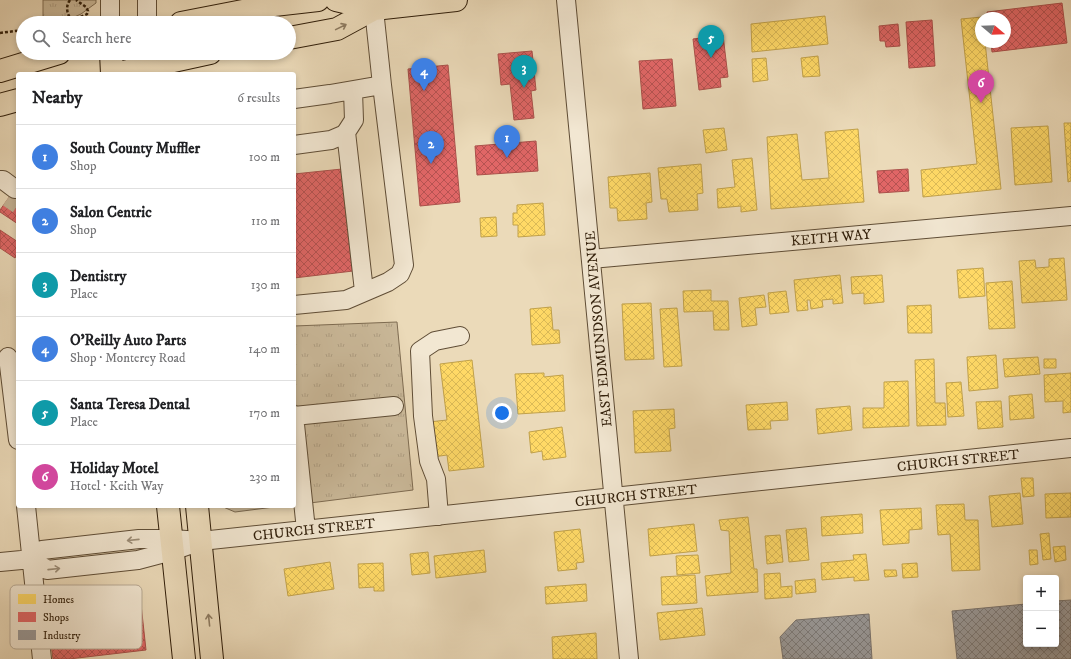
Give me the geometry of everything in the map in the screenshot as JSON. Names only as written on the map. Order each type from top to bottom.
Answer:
[{"type":"main road","points":[[217,16],[274,5],[318,0]]},
{"type":"main road","points":[[336,0],[373,5],[456,0]]},
{"type":"main road","points":[[296,37],[337,29],[373,5]]},
{"type":"main road","points":[[0,71],[36,60]]},
{"type":"main road","points":[[112,60],[113,72]]},
{"type":"main road","points":[[120,72],[171,60]]},
{"type":"main road","points":[[0,105],[16,101]]},
{"type":"main road","points":[[168,508],[184,659]]},
{"type":"main road","points":[[197,508],[212,659]]},
{"type":"street","points":[[110,0],[110,16]]},
{"type":"street","points":[[147,0],[147,16]]},
{"type":"street","name":"EAST EDMUNDSON AVENUE","points":[[566,0],[629,659]]},
{"type":"street","points":[[296,305],[346,300],[388,282],[400,274],[404,265],[373,5]]},
{"type":"street","points":[[296,99],[353,91],[382,85]]},
{"type":"street","points":[[296,145],[331,140],[345,134],[354,120],[353,91]]},
{"type":"street","points":[[346,132],[364,291]]},
{"type":"street","name":"KEITH WAY","points":[[591,259],[1071,219]]},
{"type":"street","points":[[440,516],[436,479],[429,461],[424,424],[420,351],[435,341],[460,336]]},
{"type":"street","points":[[9,357],[16,422]]},
{"type":"street","points":[[296,416],[394,406]]},
{"type":"street","points":[[296,435],[306,530]]},
{"type":"street","name":"CHURCH STREET","points":[[32,559],[42,550],[139,539],[172,545],[1071,448]]},
{"type":"street","points":[[26,508],[35,585]]},
{"type":"street","points":[[0,562],[32,559]]},
{"type":"street","points":[[41,649],[42,659]]},
{"type":"path","points":[[68,16],[67,10],[70,0]]},
{"type":"path","points":[[76,0],[86,7],[88,11],[87,14],[84,16]]},
{"type":"path","points":[[0,33],[16,31]]},
{"type":"green space","points":[[43,0],[96,0],[96,3],[77,16],[43,16]]},
{"type":"green space","points":[[397,322],[413,490],[296,505],[296,326]]},
{"type":"green space","points":[[226,508],[266,508],[235,512]]},
{"type":"building: Homes","points":[[825,16],[828,44],[752,52],[751,24]]},
{"type":"building: Homes","points":[[975,18],[975,48],[986,48],[1001,189],[923,197],[921,170],[977,164],[961,19]]},
{"type":"building: Homes","points":[[818,56],[820,76],[803,77],[801,58]]},
{"type":"building: Homes","points":[[766,58],[768,80],[753,82],[752,59]]},
{"type":"building: Homes","points":[[1064,123],[1071,123],[1071,181],[1068,182]]},
{"type":"building: Homes","points":[[1048,126],[1052,182],[1015,185],[1011,128]]},
{"type":"building: Homes","points":[[724,128],[727,150],[706,153],[703,130]]},
{"type":"building: Homes","points":[[858,129],[864,202],[771,209],[767,137],[797,134],[802,180],[829,178],[825,132]]},
{"type":"building: Homes","points":[[752,158],[757,210],[741,212],[741,206],[718,208],[717,189],[735,187],[732,160]]},
{"type":"building: Homes","points":[[701,164],[703,193],[697,194],[698,210],[669,212],[667,199],[661,199],[658,168]]},
{"type":"building: Homes","points":[[650,173],[652,202],[646,203],[647,219],[618,221],[617,208],[610,208],[608,177]]},
{"type":"building: Homes","points":[[543,203],[545,235],[518,237],[518,225],[513,225],[513,213],[517,213],[517,205]]},
{"type":"building: Homes","points":[[496,217],[497,236],[481,237],[480,218]]},
{"type":"building: Homes","points":[[1064,258],[1067,300],[1022,303],[1019,261],[1035,260],[1036,268],[1049,267],[1049,259]]},
{"type":"building: Homes","points":[[983,268],[985,296],[959,298],[957,270]]},
{"type":"building: Homes","points":[[840,275],[843,303],[833,304],[833,299],[822,300],[823,307],[811,309],[810,300],[807,300],[808,310],[797,311],[794,280]]},
{"type":"building: Homes","points":[[882,275],[884,302],[864,304],[864,293],[852,294],[851,277]]},
{"type":"building: Homes","points":[[1012,281],[1015,328],[989,329],[986,283]]},
{"type":"building: Homes","points":[[711,290],[711,301],[728,301],[729,330],[714,330],[713,311],[684,312],[683,291]]},
{"type":"building: Homes","points":[[786,291],[789,312],[770,314],[768,293]]},
{"type":"building: Homes","points":[[764,295],[766,307],[755,308],[757,325],[742,327],[739,298]]},
{"type":"building: Homes","points":[[651,303],[654,359],[625,360],[622,304]]},
{"type":"building: Homes","points":[[931,305],[932,333],[908,333],[907,306]]},
{"type":"building: Homes","points":[[551,307],[553,330],[559,330],[560,343],[532,345],[530,309]]},
{"type":"building: Homes","points":[[677,308],[682,366],[664,367],[660,309]]},
{"type":"building: Homes","points":[[996,355],[998,388],[969,391],[967,357]]},
{"type":"building: Homes","points":[[1038,357],[1040,374],[1005,377],[1003,359]]},
{"type":"building: Homes","points":[[934,359],[935,403],[945,403],[946,425],[917,426],[915,360]]},
{"type":"building: Homes","points":[[1044,359],[1056,359],[1056,368],[1044,368]]},
{"type":"building: Homes","points":[[472,360],[484,467],[449,471],[447,455],[433,457],[429,422],[447,420],[440,364]]},
{"type":"building: Homes","points":[[544,373],[544,377],[563,375],[565,411],[518,414],[515,374]]},
{"type":"building: Homes","points":[[1071,373],[1071,412],[1063,413],[1063,401],[1045,402],[1044,375]]},
{"type":"building: Homes","points":[[908,381],[909,426],[863,428],[863,408],[884,408],[884,382]]},
{"type":"building: Homes","points":[[961,382],[964,416],[948,417],[946,383]]},
{"type":"building: Homes","points":[[1032,394],[1034,418],[1010,420],[1009,396]]},
{"type":"building: Homes","points":[[1001,401],[1003,427],[978,429],[976,402]]},
{"type":"building: Homes","points":[[787,402],[788,420],[770,421],[771,429],[748,430],[746,405]]},
{"type":"building: Homes","points":[[850,406],[852,430],[818,434],[816,409]]},
{"type":"building: Homes","points":[[674,409],[675,428],[669,429],[671,451],[635,453],[633,411]]},
{"type":"building: Homes","points":[[562,427],[566,457],[543,460],[542,451],[531,453],[529,432]]},
{"type":"building: Homes","points":[[1021,478],[1033,478],[1034,496],[1023,497]]},
{"type":"building: Homes","points":[[1020,493],[1023,524],[992,527],[989,496]]},
{"type":"building: Homes","points":[[1071,493],[1071,517],[1046,518],[1045,494]]},
{"type":"building: Homes","points":[[964,504],[965,520],[978,520],[980,570],[952,571],[950,534],[938,535],[936,505]]},
{"type":"building: Homes","points":[[921,508],[922,529],[909,530],[909,543],[883,545],[880,510]]},
{"type":"building: Homes","points":[[862,514],[863,533],[822,536],[821,517]]},
{"type":"building: Homes","points":[[748,517],[754,569],[757,569],[758,592],[707,596],[705,576],[731,573],[729,531],[721,530],[719,520]]},
{"type":"building: Homes","points":[[694,524],[697,551],[650,556],[648,529]]},
{"type":"building: Homes","points":[[806,528],[809,560],[789,562],[786,530]]},
{"type":"building: Homes","points":[[580,529],[584,562],[576,563],[577,569],[558,571],[554,532]]},
{"type":"building: Homes","points":[[1049,533],[1051,559],[1043,560],[1040,534]]},
{"type":"building: Homes","points":[[780,535],[783,562],[767,564],[765,536]]},
{"type":"building: Homes","points":[[1065,546],[1066,560],[1055,562],[1053,547]]},
{"type":"building: Homes","points":[[484,550],[486,572],[436,578],[434,556]]},
{"type":"building: Homes","points":[[1029,550],[1037,550],[1038,564],[1030,565]]},
{"type":"building: Homes","points":[[428,552],[430,573],[412,575],[410,554]]},
{"type":"building: Homes","points":[[866,554],[869,580],[854,581],[854,577],[822,580],[821,563],[854,560],[853,555]]},
{"type":"building: Homes","points":[[698,555],[700,573],[677,575],[676,556]]},
{"type":"building: Homes","points":[[330,562],[334,589],[288,596],[284,569]]},
{"type":"building: Homes","points":[[383,563],[384,591],[374,591],[374,587],[359,588],[358,564]]},
{"type":"building: Homes","points":[[917,563],[918,577],[903,578],[902,564]]},
{"type":"building: Homes","points":[[884,570],[896,570],[897,576],[885,577]]},
{"type":"building: Homes","points":[[780,573],[781,587],[792,586],[792,597],[765,599],[764,574]]},
{"type":"building: Homes","points":[[695,575],[697,603],[662,605],[661,577]]},
{"type":"building: Homes","points":[[815,579],[816,592],[796,594],[795,581]]},
{"type":"building: Homes","points":[[586,584],[587,601],[546,604],[545,587]]},
{"type":"building: Homes","points":[[702,608],[705,635],[660,640],[657,613]]},
{"type":"building: Homes","points":[[596,633],[597,659],[553,659],[552,637]]},
{"type":"building: Shops","points":[[1062,3],[1067,43],[992,52],[992,48],[1011,48],[1011,12],[987,12]]},
{"type":"building: Shops","points":[[932,20],[935,66],[909,68],[906,22]]},
{"type":"building: Shops","points":[[898,24],[900,46],[886,47],[885,41],[880,41],[879,26]]},
{"type":"building: Shops","points":[[723,35],[728,77],[720,78],[721,87],[699,90],[693,39]]},
{"type":"building: Shops","points":[[532,51],[536,90],[531,91],[534,118],[514,120],[510,84],[501,85],[498,54]]},
{"type":"building: Shops","points":[[672,59],[676,106],[643,109],[639,61]]},
{"type":"building: Shops","points":[[448,65],[460,202],[420,206],[408,69]]},
{"type":"building: Shops","points":[[536,141],[538,171],[477,175],[475,146]]},
{"type":"building: Shops","points":[[342,169],[353,271],[296,278],[296,174]]},
{"type":"building: Shops","points":[[908,169],[909,191],[879,193],[877,171]]},
{"type":"building: Shops","points":[[16,188],[16,223],[0,212]]},
{"type":"building: Shops","points":[[0,230],[16,241],[16,256],[15,258],[0,248]]},
{"type":"building: Shops","points":[[142,613],[146,650],[69,659],[53,659],[52,649],[142,649]]},
{"type":"building: Industry","points":[[1071,600],[1071,659],[957,659],[952,611],[1023,604],[1023,647],[1059,647],[1059,601]]},
{"type":"building: Industry","points":[[869,614],[872,659],[783,659],[780,637],[796,620]]},
{"type":"tunnel","points":[[8,198],[16,204]]},
{"type":"place","name":"Santa Teresa Dental","points":[[711,58]]},
{"type":"place","name":"Dentistry","points":[[524,88]]},
{"type":"place","name":"O'Reilly Auto Parts","points":[[424,91]]},
{"type":"place","name":"Holiday Motel","points":[[981,103]]},
{"type":"place","name":"South County Muffler","points":[[507,158]]},
{"type":"place","name":"Salon Centric","points":[[431,164]]}]
